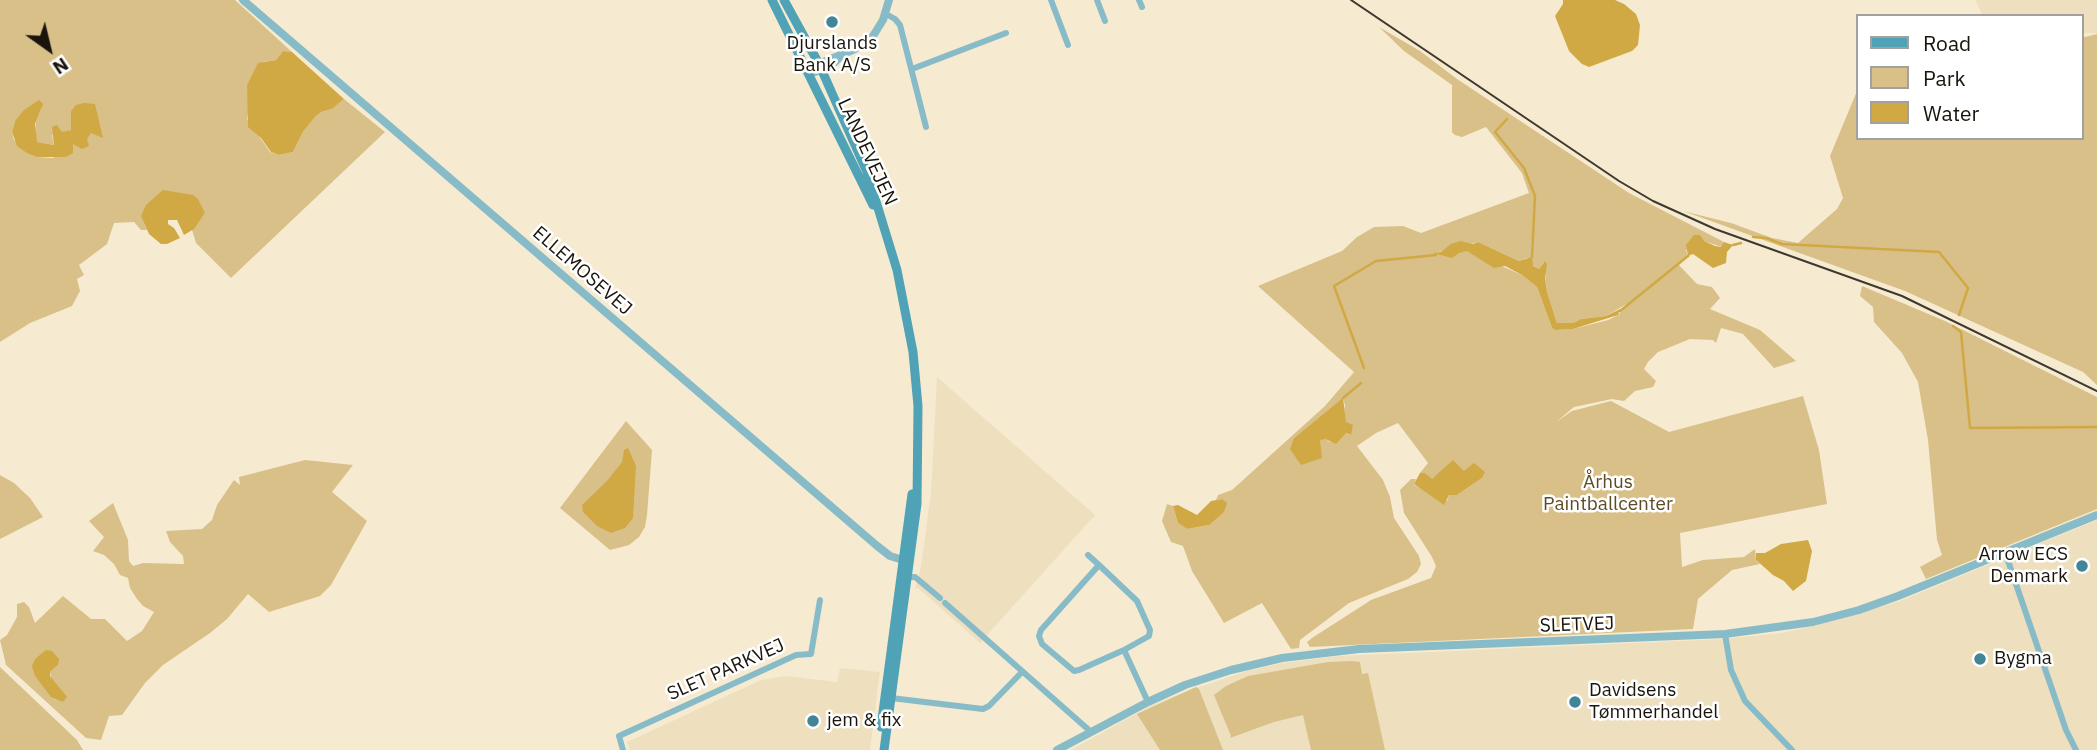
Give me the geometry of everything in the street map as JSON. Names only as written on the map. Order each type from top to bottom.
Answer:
[{"type":"main road","name":"LANDEVEJEN","points":[[772,0],[860,176],[890,245]]},
{"type":"main road","name":"LANDEVEJEN","points":[[783,0],[821,67],[867,172],[902,293],[913,352],[918,406],[918,454],[907,561]]},
{"type":"main road","points":[[884,750],[908,577],[907,561]]},
{"type":"main road","points":[[878,750],[907,561]]},
{"type":"street","name":"ELLEMOSEVEJ","points":[[243,0],[876,545],[890,556],[907,561]]},
{"type":"street","points":[[809,73],[873,36],[886,14],[888,0]]},
{"type":"street","points":[[1051,0],[1068,45]]},
{"type":"street","points":[[1097,0],[1105,21]]},
{"type":"street","points":[[886,14],[898,21],[926,127]]},
{"type":"street","points":[[912,69],[1006,33]]},
{"type":"street","name":"SLETVEJ","points":[[1057,750],[1148,702],[1216,674],[1303,654],[1360,649],[1725,634],[1779,628],[1859,610],[2097,514]]},
{"type":"street","points":[[2004,552],[2066,730],[2076,750]]},
{"type":"street","points":[[1088,555],[1133,595],[1150,630],[1146,640],[1074,671],[1042,643],[1039,636],[1041,630],[1099,565]]},
{"type":"street","points":[[908,577],[915,577],[1090,731]]},
{"type":"street","name":"SLET PARKVEJ","points":[[623,750],[619,736],[796,655],[811,654],[820,600]]},
{"type":"street","points":[[1725,634],[1731,670],[1745,701],[1792,750]]},
{"type":"street","points":[[1124,650],[1148,702]]},
{"type":"street","points":[[891,698],[986,708],[1022,672]]},
{"type":"shaded area","points":[[1975,0],[2097,0],[2097,33],[2083,33],[2083,14],[1982,14]]},
{"type":"shaded area","points":[[937,377],[1095,515],[980,643],[918,588],[915,589],[921,567],[931,492]]},
{"type":"shaded area","points":[[2097,520],[2097,750],[1071,750],[1150,706],[1247,671],[1283,663],[1338,656],[1724,639],[1781,633],[1814,626],[1900,601]]},
{"type":"shaded area","points":[[840,668],[880,672],[870,750],[630,750],[627,742],[761,680],[786,676],[837,682]]},
{"type":"green space","points":[[0,0],[235,0],[292,52],[283,51],[276,60],[263,62],[247,85],[247,119],[270,152],[279,155],[293,152],[303,132],[315,117],[332,109],[344,99],[385,132],[231,278],[196,243],[192,230],[205,213],[141,215],[147,230],[141,230],[134,222],[114,223],[107,244],[79,265],[84,275],[77,279],[80,291],[72,306],[30,323],[0,342]],"holes":[[[95,104],[95,134],[91,132],[79,146],[73,143],[53,158],[37,157],[14,140],[12,132],[15,121],[41,109],[36,121],[37,142],[54,145],[52,135],[72,130]]]},
{"type":"green space","name":"Århus Paintballcenter","points":[[1379,27],[1420,51],[1457,79],[1629,193],[1724,242],[1722,247],[1703,241],[1686,250],[1688,256],[1678,264],[1697,284],[1712,287],[1720,298],[1710,309],[1760,330],[1796,361],[1774,368],[1743,334],[1721,328],[1716,343],[1713,340],[1690,339],[1658,352],[1644,369],[1656,381],[1653,387],[1635,391],[1624,401],[1612,399],[1574,407],[1556,422],[1572,411],[1611,401],[1669,432],[1803,396],[1819,450],[1827,504],[1680,533],[1682,567],[1703,560],[1744,557],[1755,549],[1756,560],[1760,564],[1732,570],[1698,599],[1693,629],[1310,647],[1307,642],[1312,638],[1371,600],[1431,578],[1436,566],[1404,513],[1400,490],[1411,479],[1416,479],[1414,485],[1447,501],[1449,495],[1457,495],[1482,478],[1484,471],[1464,471],[1431,479],[1425,473],[1420,473],[1428,463],[1398,423],[1357,446],[1383,480],[1394,518],[1419,556],[1421,564],[1417,572],[1408,579],[1349,603],[1300,640],[1299,648],[1291,649],[1262,603],[1224,623],[1192,571],[1183,546],[1171,542],[1162,521],[1167,504],[1173,506],[1178,523],[1187,529],[1209,525],[1222,499],[1216,500],[1218,495],[1232,490],[1325,406],[1354,372],[1258,286],[1342,251],[1357,237],[1374,227],[1403,226],[1421,233],[1529,193],[1522,173],[1486,127],[1462,137],[1452,132],[1452,85],[1404,51]],"holes":[[[1478,242],[1519,261],[1527,258],[1539,269],[1544,262],[1547,292],[1557,323],[1573,323],[1581,319],[1606,316],[1630,302],[1618,315],[1608,320],[1573,329],[1555,330],[1537,287],[1522,275],[1467,251],[1435,253]],[[1343,399],[1350,435],[1346,433],[1330,442],[1325,439],[1294,438]]]},
{"type":"green space","points":[[2097,34],[2097,385],[2083,372],[1905,291],[1683,211],[1731,223],[1772,238],[1798,243],[1837,209],[1843,198],[1830,156],[1856,93],[1856,140],[2083,140],[2083,38]]},
{"type":"green space","points":[[1862,286],[1945,321],[2097,397],[2097,509],[1926,579],[1920,567],[1942,555],[1937,540],[1928,440],[1918,382],[1902,353],[1874,322],[1873,307],[1860,296]]},
{"type":"green space","points":[[626,421],[652,450],[647,515],[645,527],[639,537],[629,545],[610,550],[560,508]]},
{"type":"green space","points":[[305,460],[353,465],[332,492],[367,521],[331,585],[320,596],[269,612],[248,594],[227,619],[163,665],[145,683],[122,715],[109,716],[101,740],[86,738],[6,665],[0,640],[7,635],[17,617],[17,604],[24,602],[29,607],[35,623],[63,596],[91,619],[105,619],[127,641],[142,631],[154,612],[137,599],[130,588],[128,578],[120,575],[114,564],[104,555],[93,551],[104,537],[89,521],[113,503],[128,540],[129,561],[133,566],[143,563],[184,564],[183,556],[170,542],[166,531],[202,529],[212,520],[217,505],[234,480],[240,485],[239,477]],"holes":[[[58,665],[50,672],[56,700],[35,676]]]},
{"type":"green space","points":[[0,475],[14,483],[30,498],[43,517],[0,539]]},
{"type":"green space","points":[[1328,662],[1360,662],[1362,674],[1368,673],[1385,750],[1311,750],[1303,715],[1230,738],[1214,695],[1226,686],[1248,676]]},
{"type":"green space","points":[[0,667],[77,740],[83,750],[0,750]]},
{"type":"green space","points":[[1196,687],[1223,750],[1160,750],[1137,714]]},
{"type":"water","points":[[1563,0],[1615,0],[1624,4],[1636,14],[1640,25],[1638,45],[1632,51],[1589,67],[1582,64],[1569,51],[1555,16]]},
{"type":"water","points":[[283,51],[292,52],[344,99],[332,109],[315,117],[303,132],[293,152],[279,155],[271,152],[261,138],[248,127],[247,85],[258,63],[276,60]]},
{"type":"water","points":[[39,100],[43,104],[35,124],[37,142],[54,145],[52,127],[57,125],[62,132],[71,130],[71,111],[76,105],[84,103],[95,104],[103,138],[91,133],[87,139],[89,146],[82,149],[73,144],[73,153],[66,157],[37,157],[27,153],[17,146],[12,132],[15,121],[24,110]]},
{"type":"water","points":[[163,190],[193,195],[205,213],[194,229],[184,235],[177,220],[168,220],[168,224],[180,238],[167,244],[161,244],[149,234],[141,216],[146,205]]},
{"type":"water","points":[[1694,235],[1700,235],[1704,241],[1715,246],[1721,247],[1724,242],[1733,245],[1727,252],[1726,263],[1713,268],[1693,254],[1688,256],[1686,245]]},
{"type":"water","points":[[1460,241],[1473,244],[1478,242],[1519,261],[1532,257],[1533,266],[1539,269],[1545,261],[1547,292],[1557,323],[1573,323],[1581,319],[1606,316],[1620,309],[1618,315],[1573,329],[1555,330],[1537,287],[1522,275],[1505,266],[1494,268],[1467,251],[1452,258],[1433,253],[1441,252]]},
{"type":"water","points":[[1343,398],[1346,422],[1353,425],[1351,435],[1346,433],[1336,444],[1325,439],[1320,440],[1322,458],[1301,465],[1290,449],[1294,438]]},
{"type":"water","points":[[628,448],[636,466],[633,518],[625,528],[611,533],[597,526],[583,512],[582,505],[607,481],[622,462],[624,450]]},
{"type":"water","points":[[1453,460],[1464,471],[1474,463],[1485,472],[1482,478],[1457,495],[1449,495],[1444,505],[1414,484],[1420,473],[1425,473],[1432,479]]},
{"type":"water","points":[[1222,499],[1227,503],[1224,512],[1209,525],[1187,529],[1178,523],[1173,506],[1178,505],[1197,515],[1211,501]]},
{"type":"water","points":[[1808,540],[1812,551],[1806,581],[1793,591],[1756,560],[1756,553],[1765,553],[1781,544]]},
{"type":"water","points":[[46,650],[52,651],[59,659],[50,676],[67,697],[63,702],[51,697],[35,676],[32,666],[35,659]]},
{"type":"waterway","points":[[1507,119],[1495,132],[1524,168],[1535,196],[1532,257]]},
{"type":"waterway","points":[[1753,237],[1782,244],[1939,252],[1968,288],[1959,315]]},
{"type":"waterway","points":[[1733,245],[1741,243]]},
{"type":"waterway","points":[[1364,368],[1334,286],[1376,261],[1436,255]]},
{"type":"waterway","points":[[1620,311],[1688,256]]},
{"type":"waterway","points":[[1953,326],[1961,332],[1970,428],[2097,427]]},
{"type":"waterway","points":[[1343,398],[1361,383]]},
{"type":"tram line","points":[[1351,0],[1619,181],[1653,201],[1715,229],[1902,296],[2097,391]]},
{"type":"place","name":"Djurslands Bank A/S","points":[[832,22]]},
{"type":"place","name":"Arrow ECS Denmark","points":[[2082,566]]},
{"type":"place","name":"Bygma","points":[[1980,659]]},
{"type":"place","name":"Davidsens Tømmerhandel","points":[[1575,702]]},
{"type":"place","name":"jem & fix","points":[[813,721]]}]
